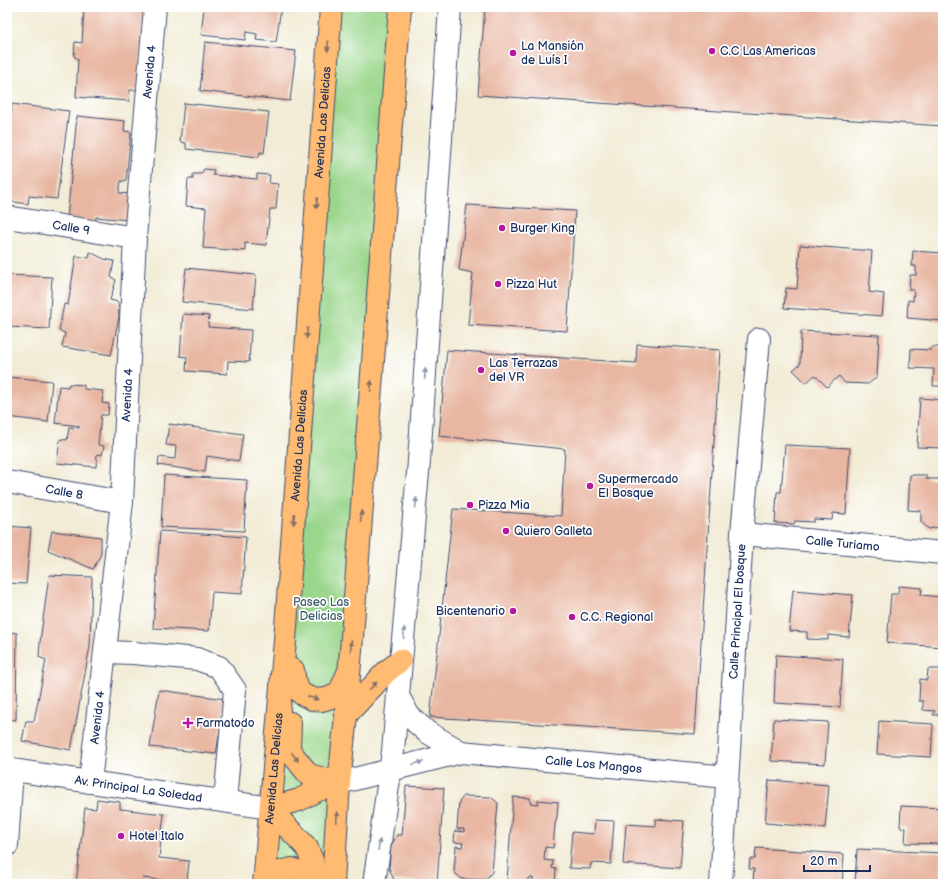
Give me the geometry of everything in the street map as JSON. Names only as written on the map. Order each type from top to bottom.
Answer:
[{"type":"main road","name":"Avenida Las Delicias","points":[[264,884],[285,640],[331,7]]},
{"type":"main road","points":[[333,884],[339,783],[350,669],[400,7]]},
{"type":"main road","points":[[285,640],[293,650],[289,750],[309,775],[339,783]]},
{"type":"main road","points":[[346,715],[386,672],[401,660]]},
{"type":"main road","points":[[293,670],[296,688],[302,694],[312,699],[322,700],[332,697],[340,691],[350,669]]},
{"type":"main road","points":[[312,884],[312,860],[307,848],[271,808],[299,800],[316,791],[339,783]]},
{"type":"main road","points":[[264,884],[276,873],[292,869],[306,875],[312,884]]},
{"type":"street","name":"Avenida 4","points":[[90,782],[122,502],[135,238],[155,7]]},
{"type":"street","points":[[374,884],[390,770],[398,696],[420,453],[450,7]]},
{"type":"street","name":"Calle 9","points":[[7,218],[135,238]]},
{"type":"street","name":"Calle Principal El bosque","points":[[721,884],[742,534],[758,339]]},
{"type":"street","name":"Calle 8","points":[[7,482],[122,502]]},
{"type":"street","name":"Calle Turiamo","points":[[742,534],[943,553]]},
{"type":"street","points":[[105,652],[197,659],[219,667],[235,690],[225,801]]},
{"type":"street","points":[[398,696],[409,716],[427,732],[460,752]]},
{"type":"street","points":[[339,783],[460,752]]},
{"type":"street","name":"Calle Los Mangos","points":[[460,752],[727,776]]},
{"type":"street","points":[[7,845],[9,769]]},
{"type":"street","name":"Av. Principal La Soledad","points":[[9,769],[271,808]]},
{"type":"green space","name":"Paseo Las Delicias","points":[[333,7],[397,7],[333,884],[264,884],[276,748],[289,750],[293,650]]},
{"type":"building","points":[[84,7],[144,7],[138,90],[130,90],[129,101],[76,97],[78,59],[74,56],[75,42],[82,43]]},
{"type":"building","points":[[204,7],[241,10],[241,7],[281,7],[276,42],[256,40],[257,34],[246,32],[245,40],[201,35]]},
{"type":"building","name":"C.C Las Americas","points":[[485,7],[943,7],[943,126],[478,95]]},
{"type":"building","points":[[205,42],[296,51],[290,101],[200,91]]},
{"type":"building","points":[[184,103],[269,112],[264,153],[260,152],[259,157],[186,149],[186,143],[180,142]]},
{"type":"building","points":[[12,104],[69,111],[57,199],[29,196],[28,204],[7,201],[7,143]]},
{"type":"building","points":[[77,116],[125,121],[124,131],[131,132],[126,181],[121,181],[119,193],[132,194],[129,220],[96,217],[96,222],[67,219]]},
{"type":"building","points":[[204,169],[214,170],[213,175],[257,179],[257,174],[270,175],[269,183],[278,184],[276,209],[270,209],[266,245],[245,243],[245,251],[203,248],[206,208],[186,206],[188,179],[193,179],[193,174],[201,174]]},
{"type":"building","points":[[467,205],[575,211],[567,331],[468,325],[473,273],[459,270]]},
{"type":"building","points":[[800,245],[872,251],[869,292],[884,294],[882,316],[784,308],[786,288],[797,289]]},
{"type":"building","points":[[913,251],[943,253],[943,321],[907,318],[908,300],[913,301],[914,290],[909,290],[910,275],[916,275],[916,266],[912,266]]},
{"type":"building","points":[[90,252],[104,259],[114,261],[111,277],[116,280],[110,300],[118,302],[119,317],[111,355],[62,347],[65,333],[59,331],[64,304],[68,305],[76,256],[89,258]]},
{"type":"building","points":[[186,268],[256,275],[253,309],[182,302]]},
{"type":"building","points":[[7,275],[52,277],[49,329],[7,327]]},
{"type":"building","points":[[183,314],[209,316],[208,327],[251,330],[249,362],[228,361],[227,374],[186,371],[187,357],[180,356]]},
{"type":"building","points":[[801,331],[879,335],[877,377],[868,384],[845,383],[839,376],[827,387],[815,375],[806,383],[793,370],[800,364]]},
{"type":"building","name":"C.C. Regional","points":[[637,344],[720,350],[695,734],[430,717],[453,509],[561,516],[565,449],[439,436],[447,350],[636,363]]},
{"type":"building","points":[[931,347],[943,347],[943,386],[933,386],[934,369],[910,368],[911,349],[931,350]]},
{"type":"building","points":[[7,377],[52,381],[48,422],[7,417]]},
{"type":"building","points":[[69,384],[84,385],[84,389],[103,391],[102,403],[109,404],[108,415],[101,415],[98,445],[104,446],[102,455],[97,454],[96,467],[57,463],[60,439],[67,440],[69,427],[79,428],[79,426],[55,423],[59,386],[68,387]]},
{"type":"building","points":[[920,398],[943,400],[943,448],[917,447]]},
{"type":"building","points":[[169,424],[243,434],[239,461],[207,456],[205,472],[158,465],[159,457],[175,459],[176,446],[166,445]]},
{"type":"building","points":[[785,445],[850,448],[846,514],[833,513],[832,520],[814,519],[814,522],[795,521],[794,524],[775,523],[777,492],[781,492]]},
{"type":"building","points":[[164,475],[247,480],[244,531],[161,527]]},
{"type":"building","points":[[910,475],[926,475],[926,479],[943,479],[943,526],[929,529],[921,522],[921,511],[908,510]]},
{"type":"building","points":[[7,526],[31,528],[26,584],[7,583]]},
{"type":"building","points":[[52,531],[101,537],[101,554],[93,569],[48,550]]},
{"type":"building","points":[[160,531],[246,537],[242,594],[212,592],[209,631],[153,628]]},
{"type":"building","points":[[49,575],[92,577],[90,646],[71,750],[22,741],[26,721],[34,721],[46,660],[39,657]]},
{"type":"building","points":[[899,586],[922,588],[921,595],[941,597],[943,593],[943,647],[887,643],[891,594],[898,594]]},
{"type":"building","points":[[793,590],[853,595],[849,637],[828,635],[828,640],[807,639],[807,632],[789,631]]},
{"type":"building","points":[[7,632],[17,633],[16,720],[7,719]]},
{"type":"building","points":[[776,655],[843,659],[840,707],[774,703]]},
{"type":"building","points":[[928,669],[943,669],[943,715],[933,715],[935,711],[923,710],[923,701],[919,701],[920,679],[927,680]]},
{"type":"building","name":"Farmatodo","points":[[159,690],[225,699],[216,754],[150,747]]},
{"type":"building","points":[[774,719],[828,722],[825,764],[771,761]]},
{"type":"building","points":[[879,721],[933,724],[931,757],[877,754]]},
{"type":"building","points":[[769,780],[829,785],[825,828],[765,823]]},
{"type":"building","points":[[406,786],[444,788],[437,883],[394,880],[389,868],[391,846],[397,835],[402,835]]},
{"type":"building","points":[[464,796],[491,797],[498,803],[492,872],[485,880],[462,879],[454,872],[456,846],[462,847],[463,843],[454,842],[455,831],[464,832],[464,829],[457,829],[459,802]]},
{"type":"building","points":[[513,797],[530,798],[530,803],[538,804],[538,800],[558,802],[553,848],[545,847],[544,860],[553,861],[552,868],[556,869],[555,884],[533,884],[533,878],[528,878],[528,882],[507,881]]},
{"type":"building","name":"Hotel Italo","points":[[97,799],[120,802],[120,809],[164,814],[159,858],[189,861],[187,883],[143,878],[142,884],[76,884],[85,808],[96,809]]},
{"type":"building","points":[[901,806],[943,808],[943,844],[905,843],[906,828],[900,827]]},
{"type":"building","points":[[656,819],[684,821],[680,868],[623,864],[626,824],[656,826]]},
{"type":"building","points":[[595,820],[614,821],[611,864],[591,863],[590,869],[569,868],[572,832],[594,834]]},
{"type":"building","points":[[756,848],[844,854],[842,884],[753,884],[754,869],[749,869],[750,859],[755,859]]},
{"type":"building","points":[[857,849],[942,853],[941,874],[943,874],[943,884],[855,884]]},
{"type":"place","name":"C.C Las Americas","points":[[712,51]]},
{"type":"place","name":"La Mansión de Luís I","points":[[513,53]]},
{"type":"place","name":"Burger King","points":[[502,228]]},
{"type":"place","name":"Pizza Hut","points":[[498,284]]},
{"type":"place","name":"Las Terrazas del VR","points":[[481,370]]},
{"type":"place","name":"Supermercado El Bosque","points":[[590,486]]},
{"type":"place","name":"Pizza Mia","points":[[470,505]]},
{"type":"place","name":"Quiero Galleta","points":[[506,531]]},
{"type":"place","name":"Bicentenario","points":[[513,611]]},
{"type":"place","name":"C.C. Regional","points":[[572,617]]},
{"type":"place","name":"Farmatodo","points":[[188,723]]},
{"type":"place","name":"Hotel Italo","points":[[121,836]]}]
